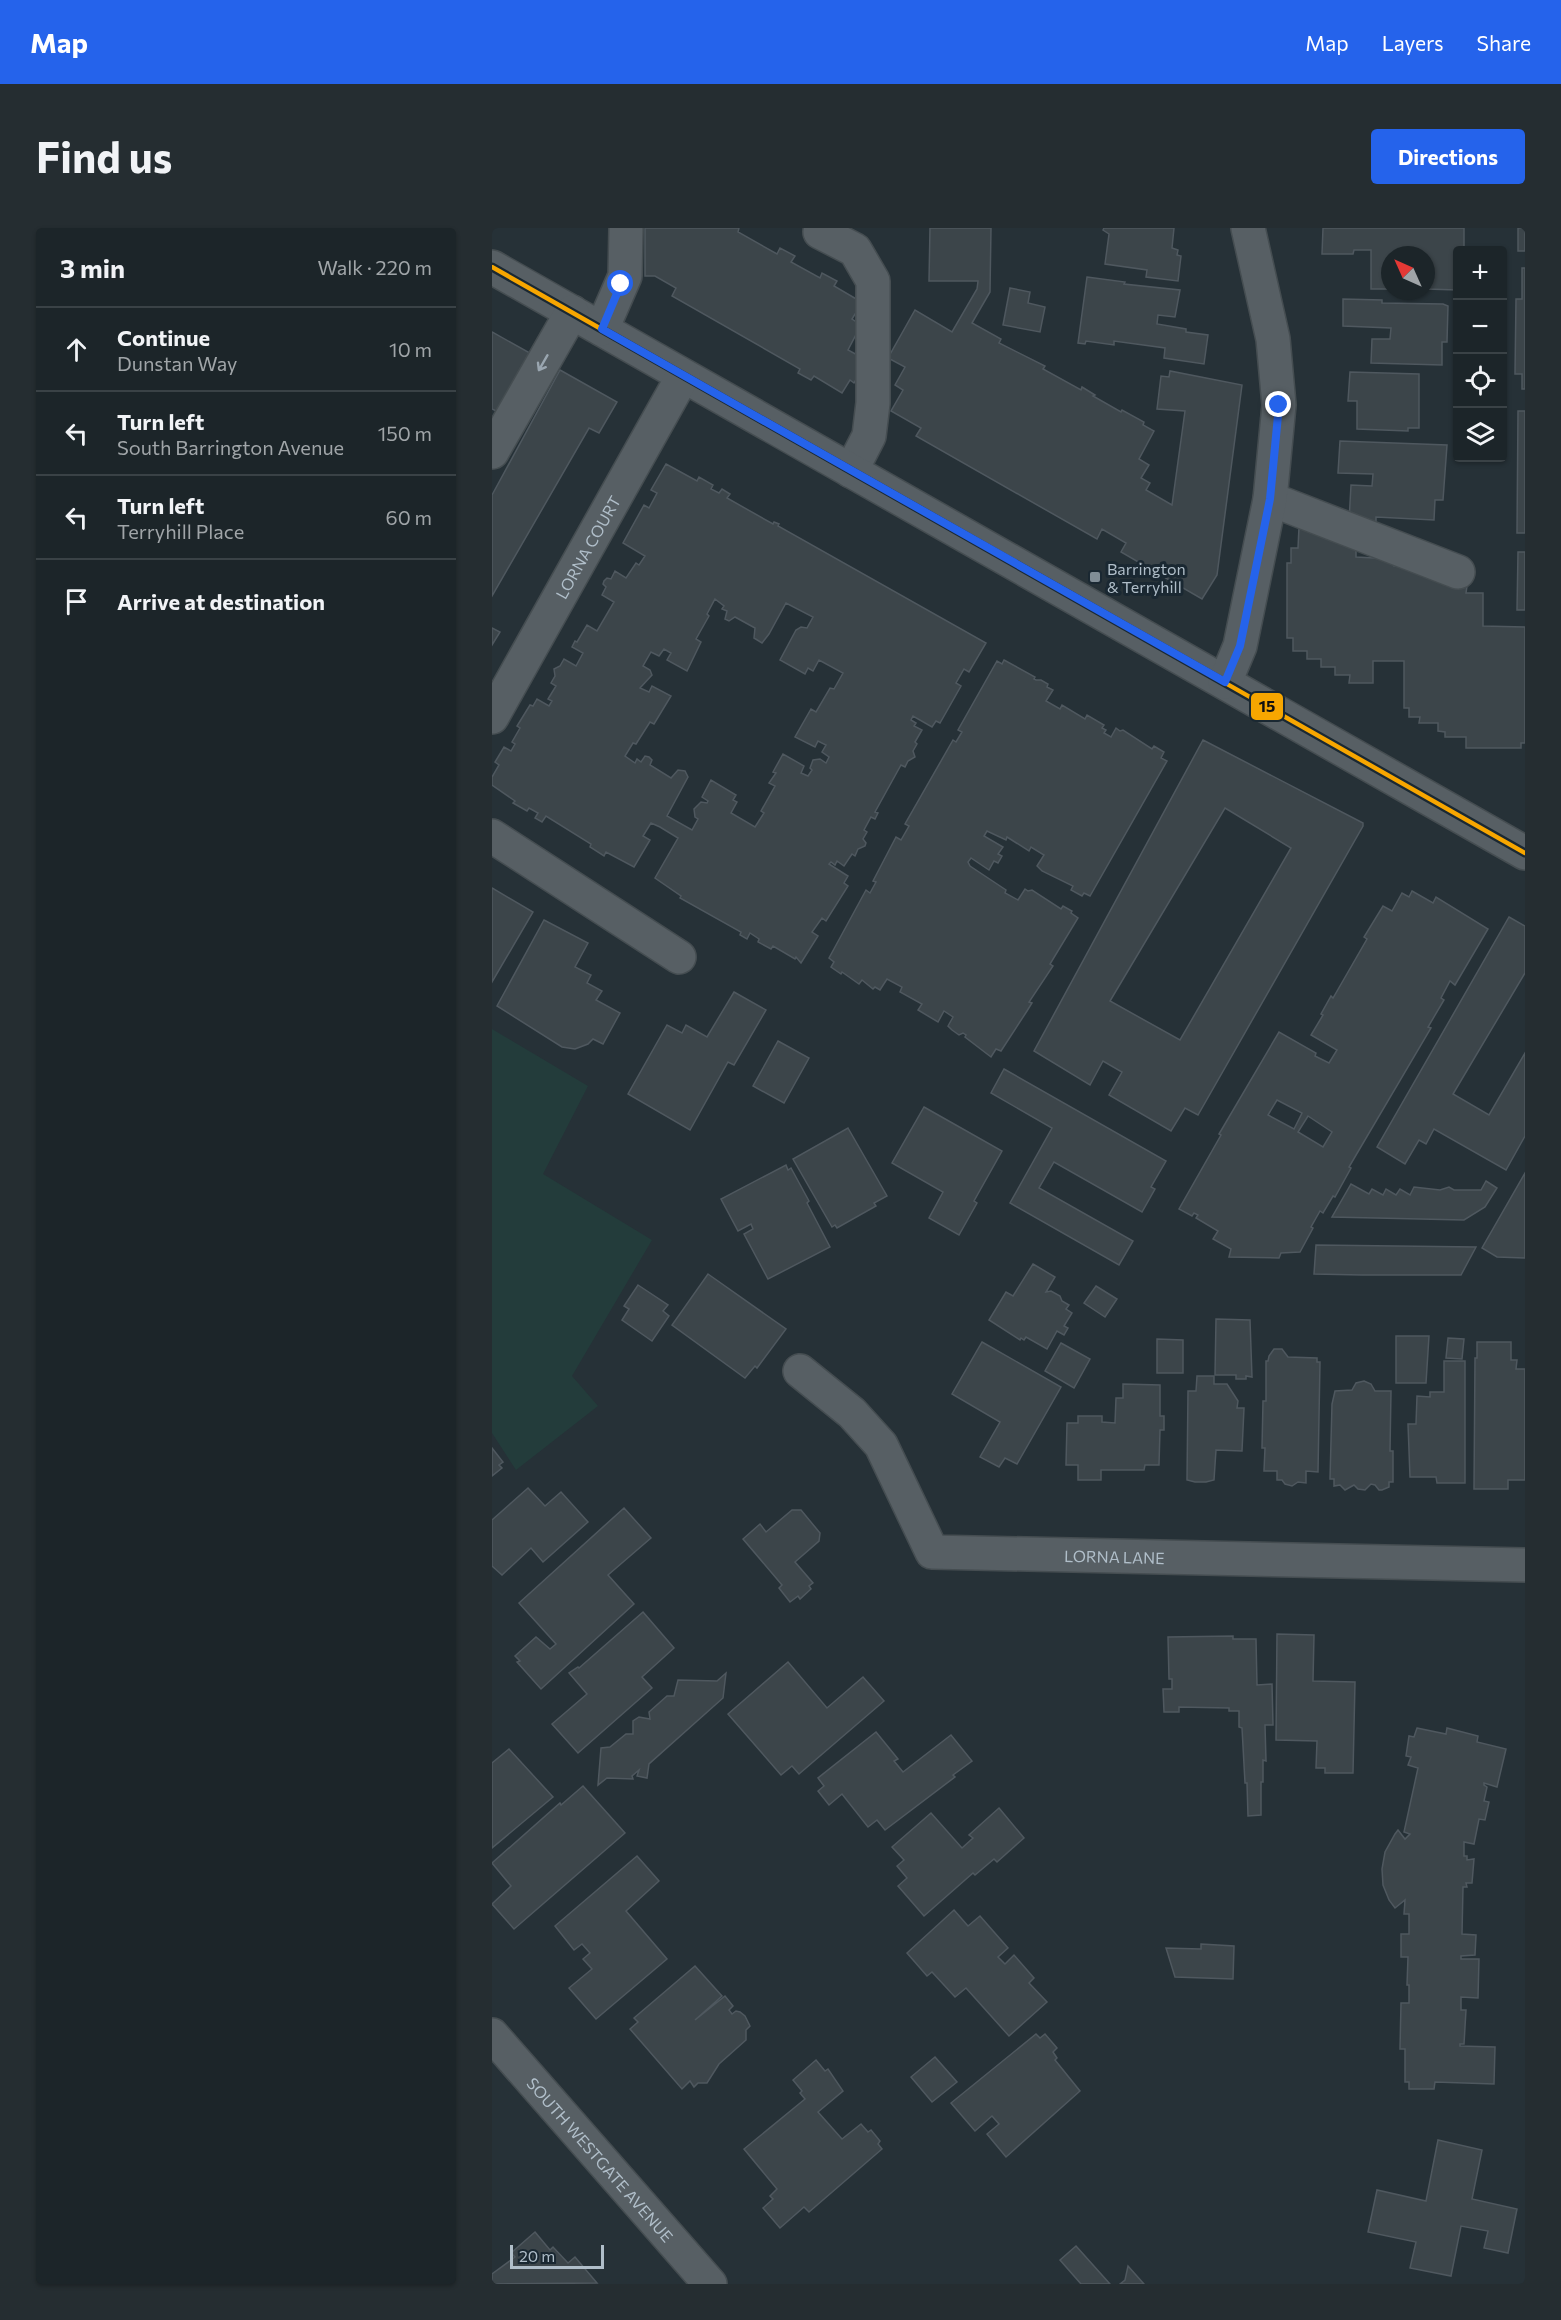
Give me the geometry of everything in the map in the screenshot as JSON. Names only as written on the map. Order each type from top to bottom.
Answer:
[{"type":"street","points":[[602,329],[625,276],[626,228]]},
{"type":"street","points":[[1225,682],[1240,646],[1270,499],[1279,405],[1273,339],[1248,228]]},
{"type":"street","points":[[820,232],[855,250],[873,280],[873,403],[869,436],[851,471]]},
{"type":"street","points":[[492,267],[1525,853]]},
{"type":"street","points":[[492,452],[572,312]]},
{"type":"street","name":"LORNA COURT","points":[[492,717],[683,376]]},
{"type":"street","points":[[1270,499],[1458,572]]},
{"type":"street","points":[[492,836],[679,957]]},
{"type":"street","name":"LORNA LANE","points":[[800,1371],[852,1413],[880,1445],[932,1552],[1525,1565]]},
{"type":"street","name":"SOUTH WESTGATE AVENUE","points":[[492,2035],[710,2284]]},
{"type":"green space","points":[[492,1029],[588,1086],[543,1174],[652,1240],[572,1376],[598,1406],[516,1470],[492,1433]]},
{"type":"building","points":[[645,228],[739,228],[738,232],[777,254],[780,248],[795,256],[791,262],[820,278],[822,273],[837,281],[834,286],[858,300],[857,311],[852,319],[861,325],[848,350],[861,357],[862,370],[854,383],[850,380],[842,393],[814,376],[811,380],[798,373],[800,369],[672,296],[676,288],[655,276],[645,276]]},
{"type":"building","points":[[930,228],[991,228],[990,292],[972,323],[1001,339],[999,343],[1045,366],[1043,369],[1081,390],[1082,387],[1121,412],[1122,410],[1144,422],[1143,425],[1154,431],[1139,459],[1149,465],[1141,478],[1150,483],[1146,490],[1172,505],[1185,411],[1157,409],[1161,376],[1169,377],[1170,371],[1242,385],[1217,575],[1202,599],[1121,552],[1126,543],[1102,529],[1097,539],[916,436],[921,428],[891,411],[903,390],[895,385],[905,367],[888,358],[915,310],[952,332],[977,289],[978,281],[929,281]]},
{"type":"building","points":[[1104,228],[1174,228],[1172,248],[1178,250],[1177,255],[1181,256],[1178,281],[1146,277],[1147,270],[1105,264],[1109,234],[1103,230]]},
{"type":"building","points":[[1323,228],[1464,228],[1464,246],[1453,246],[1453,290],[1435,289],[1435,246],[1381,246],[1381,289],[1371,289],[1371,250],[1354,250],[1353,254],[1322,254]]},
{"type":"building","points":[[1518,228],[1525,228],[1525,251],[1518,251]]},
{"type":"building","points":[[1522,268],[1525,268],[1525,389],[1522,389],[1522,374],[1515,374],[1516,299],[1522,299]]},
{"type":"building","points":[[1087,277],[1125,282],[1124,284],[1180,290],[1175,317],[1158,315],[1157,324],[1208,335],[1204,364],[1164,358],[1165,348],[1114,341],[1114,345],[1086,341],[1085,344],[1078,343]]},
{"type":"building","points":[[1010,288],[1030,292],[1028,303],[1045,307],[1040,332],[1003,325]]},
{"type":"building","points":[[1343,299],[1448,306],[1447,342],[1442,342],[1442,365],[1371,363],[1372,339],[1390,339],[1391,328],[1343,326]]},
{"type":"building","points":[[492,332],[537,357],[504,415],[492,409]]},
{"type":"building","points":[[560,370],[617,402],[599,433],[589,428],[492,596],[492,495]]},
{"type":"building","points":[[1350,372],[1419,374],[1419,428],[1408,428],[1408,431],[1357,429],[1357,401],[1348,401]]},
{"type":"building","points":[[1518,411],[1525,411],[1525,533],[1517,533]]},
{"type":"building","points":[[1340,441],[1447,445],[1443,500],[1435,500],[1434,520],[1376,517],[1376,523],[1349,522],[1351,485],[1372,486],[1373,474],[1338,473]]},
{"type":"building","points":[[666,464],[697,481],[699,477],[713,485],[711,489],[719,493],[722,489],[730,494],[727,498],[773,524],[774,522],[779,524],[778,526],[986,643],[969,672],[964,669],[956,683],[961,686],[940,723],[936,721],[932,727],[913,716],[911,720],[916,723],[914,726],[922,730],[915,742],[917,744],[913,751],[915,757],[908,761],[905,767],[901,765],[875,812],[878,813],[875,819],[871,817],[864,830],[867,832],[863,839],[865,846],[858,849],[855,856],[852,854],[844,866],[837,861],[835,865],[831,862],[829,864],[848,876],[844,883],[848,886],[826,921],[822,918],[812,932],[818,936],[801,963],[796,957],[795,959],[773,946],[771,949],[758,942],[759,939],[750,933],[747,939],[740,935],[741,932],[680,898],[681,896],[655,878],[678,838],[660,827],[651,823],[643,836],[650,840],[634,867],[606,852],[604,856],[590,847],[591,844],[546,816],[542,822],[535,818],[538,813],[529,808],[527,811],[513,803],[515,801],[492,785],[492,777],[499,765],[495,762],[504,747],[511,751],[515,744],[512,742],[520,728],[517,726],[530,705],[533,706],[537,699],[549,706],[552,701],[548,699],[556,686],[551,683],[555,676],[554,669],[560,666],[564,659],[576,666],[583,653],[572,647],[575,641],[577,642],[587,625],[597,631],[614,602],[602,595],[606,587],[603,584],[604,581],[607,578],[611,579],[615,571],[626,578],[636,563],[639,565],[645,556],[623,543],[644,505],[649,508],[657,493],[651,490]],"holes":[[[715,599],[724,606],[722,609],[727,611],[725,619],[729,621],[735,617],[755,628],[754,638],[762,643],[786,603],[813,617],[807,628],[801,627],[796,630],[780,660],[805,674],[808,668],[813,671],[819,660],[843,673],[834,689],[830,688],[816,712],[811,709],[795,737],[815,747],[818,741],[826,745],[822,752],[829,757],[826,763],[820,759],[813,760],[810,768],[812,770],[808,776],[801,773],[804,766],[783,754],[773,772],[776,773],[769,783],[775,786],[761,811],[764,813],[755,827],[731,813],[737,802],[733,800],[736,795],[711,780],[702,797],[708,801],[707,803],[701,802],[694,809],[695,817],[698,819],[692,830],[667,816],[688,777],[685,771],[678,770],[671,778],[650,765],[652,760],[649,757],[645,756],[641,762],[637,759],[635,763],[625,756],[650,722],[654,724],[671,696],[652,686],[649,692],[640,688],[652,675],[650,670],[643,666],[651,652],[659,656],[664,649],[671,653],[667,660],[687,671],[701,642],[696,639],[709,616],[707,614]]]},
{"type":"building","points":[[1299,527],[1356,543],[1356,557],[1394,559],[1394,566],[1411,566],[1455,586],[1467,586],[1466,593],[1483,593],[1483,626],[1525,627],[1525,743],[1521,743],[1521,748],[1466,748],[1466,737],[1445,737],[1445,732],[1438,731],[1438,723],[1419,723],[1420,717],[1409,717],[1409,708],[1404,708],[1404,661],[1373,661],[1373,683],[1349,683],[1350,675],[1335,675],[1335,667],[1321,667],[1321,659],[1307,659],[1307,651],[1293,651],[1293,638],[1287,638],[1287,563],[1291,563],[1291,548],[1298,548]]},
{"type":"building","points":[[1518,552],[1525,552],[1525,610],[1517,610]]},
{"type":"building","points":[[492,628],[500,632],[492,645]]},
{"type":"building","points":[[1004,660],[1035,677],[1034,679],[1048,684],[1047,687],[1053,690],[1046,701],[1060,709],[1062,705],[1085,719],[1087,715],[1104,725],[1102,728],[1106,730],[1104,733],[1111,737],[1116,728],[1123,730],[1152,749],[1154,746],[1164,752],[1161,758],[1167,761],[1090,896],[1084,893],[1082,896],[1071,890],[1073,886],[1042,871],[1037,866],[1044,855],[1031,847],[1029,851],[1007,837],[1006,840],[987,831],[984,836],[1003,847],[998,854],[1002,856],[998,863],[994,861],[989,870],[971,858],[968,862],[970,866],[1006,890],[1005,893],[1018,900],[1025,889],[1032,890],[1061,909],[1063,906],[1072,911],[1071,913],[1078,918],[1050,964],[1053,966],[1029,1002],[1032,1003],[1027,1011],[1001,1051],[996,1049],[991,1057],[965,1037],[966,1035],[963,1033],[959,1035],[952,1030],[948,1026],[953,1017],[944,1011],[938,1022],[918,1010],[922,1004],[900,992],[902,987],[887,979],[880,990],[875,987],[873,989],[862,980],[859,984],[831,967],[834,962],[829,958],[866,890],[870,893],[876,882],[873,881],[896,837],[901,840],[909,826],[905,824],[953,740],[956,742],[962,732],[958,730],[997,661],[1002,664]]},
{"type":"building","points":[[1203,740],[1363,823],[1198,1115],[1185,1108],[1171,1131],[1109,1095],[1122,1072],[1103,1061],[1090,1085],[1034,1051]],"holes":[[[1225,808],[1291,848],[1180,1040],[1110,1001]]]},
{"type":"building","points":[[492,888],[533,912],[492,982]]},
{"type":"building","points":[[1412,891],[1433,903],[1436,897],[1488,929],[1455,985],[1450,981],[1441,998],[1444,1000],[1428,1027],[1431,1028],[1349,1167],[1351,1168],[1335,1197],[1333,1196],[1323,1213],[1320,1211],[1300,1252],[1281,1253],[1279,1258],[1229,1257],[1231,1249],[1213,1239],[1218,1231],[1196,1218],[1198,1215],[1194,1213],[1192,1216],[1179,1209],[1221,1135],[1219,1134],[1279,1032],[1329,1063],[1337,1050],[1311,1035],[1323,1015],[1321,1014],[1331,996],[1333,998],[1367,939],[1364,937],[1383,906],[1392,911],[1402,893],[1409,897]],"holes":[[[1277,1100],[1302,1113],[1294,1129],[1268,1115]],[[1308,1116],[1332,1132],[1323,1147],[1298,1132]]]},
{"type":"building","points":[[1509,917],[1525,926],[1525,973],[1453,1094],[1489,1115],[1525,1053],[1525,1136],[1506,1170],[1434,1129],[1426,1144],[1419,1140],[1405,1164],[1377,1147]]},
{"type":"building","points":[[544,920],[588,943],[575,967],[591,975],[587,983],[602,991],[596,1000],[620,1013],[603,1044],[593,1039],[588,1044],[575,1049],[562,1047],[497,1006]]},
{"type":"building","points":[[734,992],[766,1010],[734,1065],[728,1062],[690,1130],[628,1094],[667,1025],[682,1033],[686,1025],[707,1037]]},
{"type":"building","points":[[778,1041],[809,1058],[784,1103],[753,1086]]},
{"type":"building","points":[[1004,1069],[1166,1161],[1151,1187],[1155,1189],[1142,1212],[1054,1162],[1039,1188],[1133,1241],[1119,1265],[1010,1203],[1052,1128],[991,1093]]},
{"type":"building","points":[[924,1107],[1002,1151],[974,1201],[977,1203],[959,1235],[929,1218],[943,1192],[892,1163]]},
{"type":"building","points":[[848,1128],[887,1196],[874,1203],[876,1206],[837,1228],[835,1225],[832,1227],[793,1159]]},
{"type":"building","points":[[786,1165],[788,1170],[791,1168],[809,1201],[807,1203],[830,1247],[768,1279],[744,1234],[753,1229],[751,1224],[738,1231],[721,1199]]},
{"type":"building","points":[[1525,1173],[1525,1258],[1497,1257],[1482,1248]]},
{"type":"building","points":[[1486,1181],[1497,1188],[1485,1207],[1464,1220],[1332,1217],[1351,1184],[1369,1194],[1372,1189],[1383,1195],[1386,1189],[1396,1195],[1400,1189],[1410,1195],[1414,1187],[1440,1190],[1449,1187],[1454,1190],[1481,1190]]},
{"type":"building","points":[[1316,1245],[1476,1247],[1461,1275],[1362,1275],[1314,1274]]},
{"type":"building","points":[[1033,1264],[1055,1277],[1046,1292],[1051,1291],[1060,1296],[1062,1301],[1069,1305],[1066,1309],[1072,1313],[1064,1326],[1068,1328],[1064,1335],[1057,1331],[1047,1349],[1026,1337],[1020,1340],[989,1320],[1006,1292],[1013,1296]]},
{"type":"building","points":[[708,1274],[786,1329],[757,1368],[755,1366],[745,1378],[672,1325]]},
{"type":"building","points":[[638,1285],[668,1305],[663,1311],[669,1316],[652,1341],[622,1320],[629,1309],[624,1306]]},
{"type":"building","points":[[1096,1286],[1117,1299],[1105,1317],[1084,1303]]},
{"type":"building","points":[[1216,1319],[1250,1320],[1252,1377],[1236,1379],[1236,1375],[1215,1375]]},
{"type":"building","points":[[1396,1336],[1429,1336],[1426,1383],[1396,1383]]},
{"type":"building","points":[[1448,1338],[1464,1339],[1462,1359],[1446,1358]]},
{"type":"building","points":[[1157,1339],[1183,1340],[1183,1373],[1157,1373]]},
{"type":"building","points":[[982,1342],[1061,1387],[1017,1464],[1005,1458],[999,1467],[980,1457],[1000,1422],[952,1394]]},
{"type":"building","points":[[1477,1342],[1511,1342],[1511,1360],[1517,1360],[1516,1369],[1525,1369],[1525,1480],[1508,1480],[1508,1489],[1474,1489]]},
{"type":"building","points":[[1061,1343],[1090,1359],[1074,1388],[1045,1371]]},
{"type":"building","points":[[1274,1349],[1282,1349],[1288,1357],[1317,1358],[1317,1362],[1320,1362],[1318,1472],[1306,1471],[1306,1483],[1298,1482],[1292,1486],[1285,1484],[1282,1480],[1277,1480],[1277,1471],[1264,1471],[1265,1448],[1262,1448],[1263,1401],[1266,1401],[1266,1361]]},
{"type":"building","points":[[1444,1361],[1465,1361],[1465,1483],[1437,1483],[1436,1477],[1410,1477],[1408,1424],[1416,1424],[1417,1396],[1430,1397],[1430,1392],[1444,1392]]},
{"type":"building","points":[[1197,1376],[1214,1376],[1214,1384],[1227,1384],[1238,1401],[1237,1408],[1244,1408],[1242,1451],[1216,1450],[1214,1480],[1206,1482],[1187,1480],[1188,1391],[1196,1391]]},
{"type":"building","points":[[1364,1381],[1371,1384],[1375,1391],[1391,1391],[1390,1451],[1393,1451],[1393,1482],[1389,1482],[1389,1487],[1382,1490],[1371,1484],[1365,1490],[1358,1489],[1354,1485],[1345,1490],[1340,1485],[1334,1486],[1334,1479],[1330,1479],[1332,1404],[1335,1391],[1352,1390],[1356,1383]]},
{"type":"building","points":[[1123,1384],[1160,1385],[1160,1416],[1164,1416],[1164,1430],[1160,1430],[1159,1465],[1145,1465],[1144,1470],[1101,1470],[1101,1480],[1078,1480],[1078,1465],[1066,1465],[1067,1423],[1078,1423],[1078,1416],[1102,1416],[1102,1422],[1115,1423],[1116,1398],[1123,1398]]},
{"type":"building","points":[[492,1448],[503,1462],[499,1465],[502,1468],[492,1476]]},
{"type":"building","points":[[528,1488],[545,1506],[561,1492],[588,1522],[543,1562],[531,1548],[502,1575],[492,1566],[492,1520]]},
{"type":"building","points":[[624,1508],[651,1538],[608,1575],[634,1604],[541,1689],[517,1662],[520,1661],[515,1656],[536,1637],[550,1649],[556,1644],[519,1603]]},
{"type":"building","points":[[792,1510],[801,1510],[820,1533],[819,1541],[795,1562],[813,1583],[809,1586],[811,1589],[800,1599],[798,1596],[790,1602],[779,1588],[782,1585],[743,1539],[760,1524],[766,1532]]},
{"type":"building","points":[[643,1612],[674,1648],[642,1677],[652,1688],[578,1753],[552,1724],[587,1694],[569,1673],[579,1668]]},
{"type":"building","points":[[1277,1634],[1314,1635],[1313,1681],[1355,1682],[1353,1773],[1325,1773],[1325,1768],[1316,1768],[1317,1741],[1276,1740]]},
{"type":"building","points":[[1233,1636],[1233,1639],[1256,1639],[1257,1685],[1272,1684],[1273,1725],[1265,1725],[1266,1761],[1263,1760],[1261,1815],[1248,1816],[1247,1783],[1245,1783],[1239,1711],[1229,1711],[1229,1708],[1179,1707],[1179,1712],[1164,1712],[1163,1689],[1172,1689],[1172,1679],[1169,1679],[1168,1637]]},
{"type":"building","points":[[788,1662],[827,1708],[863,1677],[884,1701],[799,1774],[792,1766],[781,1775],[728,1714]]},
{"type":"building","points":[[726,1673],[723,1698],[649,1764],[647,1778],[637,1776],[639,1770],[632,1776],[633,1779],[607,1778],[598,1785],[601,1748],[610,1747],[626,1734],[633,1734],[633,1721],[639,1717],[650,1719],[649,1712],[667,1696],[674,1696],[678,1680],[717,1681]]},
{"type":"building","points":[[1417,1728],[1446,1734],[1447,1728],[1478,1736],[1477,1742],[1506,1749],[1497,1787],[1484,1783],[1487,1787],[1484,1801],[1489,1802],[1485,1820],[1479,1819],[1474,1844],[1464,1842],[1464,1856],[1467,1856],[1467,1860],[1474,1859],[1472,1883],[1466,1883],[1467,1887],[1463,1887],[1462,1934],[1476,1935],[1475,1955],[1461,1956],[1461,1959],[1479,1959],[1478,1998],[1461,1997],[1461,2010],[1466,2010],[1464,2044],[1460,2046],[1495,2047],[1494,2084],[1435,2082],[1434,2089],[1409,2089],[1409,2082],[1405,2082],[1405,2049],[1400,2049],[1401,2003],[1409,2003],[1409,1985],[1407,1985],[1408,1957],[1401,1957],[1401,1934],[1409,1934],[1409,1914],[1404,1914],[1405,1900],[1395,1908],[1389,1900],[1383,1885],[1382,1869],[1385,1852],[1398,1830],[1405,1839],[1410,1834],[1404,1832],[1418,1768],[1408,1765],[1411,1757],[1406,1756],[1409,1736],[1414,1737]]},
{"type":"building","points":[[876,1732],[898,1759],[894,1761],[903,1772],[951,1735],[972,1761],[953,1775],[955,1777],[885,1830],[877,1820],[868,1827],[842,1794],[829,1805],[818,1791],[824,1786],[818,1778]]},
{"type":"building","points":[[509,1749],[553,1797],[492,1848],[492,1763]]},
{"type":"building","points":[[583,1786],[625,1833],[514,1929],[492,1904],[511,1886],[492,1863],[560,1803],[561,1805]]},
{"type":"building","points":[[999,1808],[1024,1838],[997,1862],[994,1859],[975,1875],[973,1873],[924,1916],[898,1886],[907,1878],[897,1866],[904,1860],[892,1847],[931,1813],[962,1848],[973,1838],[969,1835]]},
{"type":"building","points":[[637,1856],[659,1881],[626,1911],[667,1959],[596,2019],[569,1988],[592,1969],[583,1959],[590,1953],[582,1944],[574,1950],[555,1926]]},
{"type":"building","points":[[954,1910],[968,1926],[980,1916],[1008,1948],[998,1957],[1005,1964],[1014,1955],[1034,1978],[1029,1983],[1047,2002],[1009,2036],[966,1988],[955,1997],[932,1972],[927,1976],[907,1953]]},
{"type":"building","points":[[1201,1944],[1234,1946],[1233,1979],[1175,1977],[1166,1948],[1201,1949]]},
{"type":"building","points":[[695,1966],[722,1996],[695,2020],[725,1996],[733,2006],[729,2010],[732,2014],[736,2011],[740,2012],[750,2026],[746,2030],[746,2040],[719,2064],[707,2083],[698,2083],[694,2087],[690,2081],[682,2089],[630,2029],[638,2022],[634,2018]]},
{"type":"building","points":[[1036,2034],[1040,2038],[1045,2034],[1057,2048],[1053,2052],[1057,2058],[1055,2060],[1080,2091],[1006,2157],[987,2134],[999,2124],[992,2116],[975,2131],[951,2103]]},
{"type":"building","points":[[935,2057],[957,2082],[932,2102],[911,2077]]},
{"type":"building","points":[[816,2060],[825,2071],[828,2069],[843,2091],[818,2112],[842,2139],[861,2124],[868,2132],[871,2130],[880,2141],[878,2144],[882,2149],[809,2212],[804,2207],[780,2228],[763,2208],[773,2199],[770,2196],[777,2189],[744,2149],[805,2099],[793,2080]]},
{"type":"building","points":[[1438,2140],[1482,2150],[1472,2199],[1517,2209],[1508,2253],[1484,2248],[1488,2231],[1461,2226],[1451,2276],[1410,2268],[1416,2242],[1368,2232],[1377,2190],[1426,2201]]},
{"type":"building","points":[[535,2232],[550,2250],[553,2247],[568,2263],[575,2257],[597,2283],[492,2284],[492,2274],[515,2257],[511,2253]]},
{"type":"building","points":[[1076,2246],[1110,2284],[1081,2284],[1060,2260]]},
{"type":"building","points":[[1128,2266],[1144,2284],[1120,2284],[1125,2280]]},
{"type":"transit line","name":"15","points":[[492,267],[1525,853]]},
{"type":"place","name":"Barrington & Terryhill","points":[[1095,577]]},
{"type":"route","points":[[621,284],[602,329],[1225,682],[1240,646],[1270,499],[1279,405]]}]
